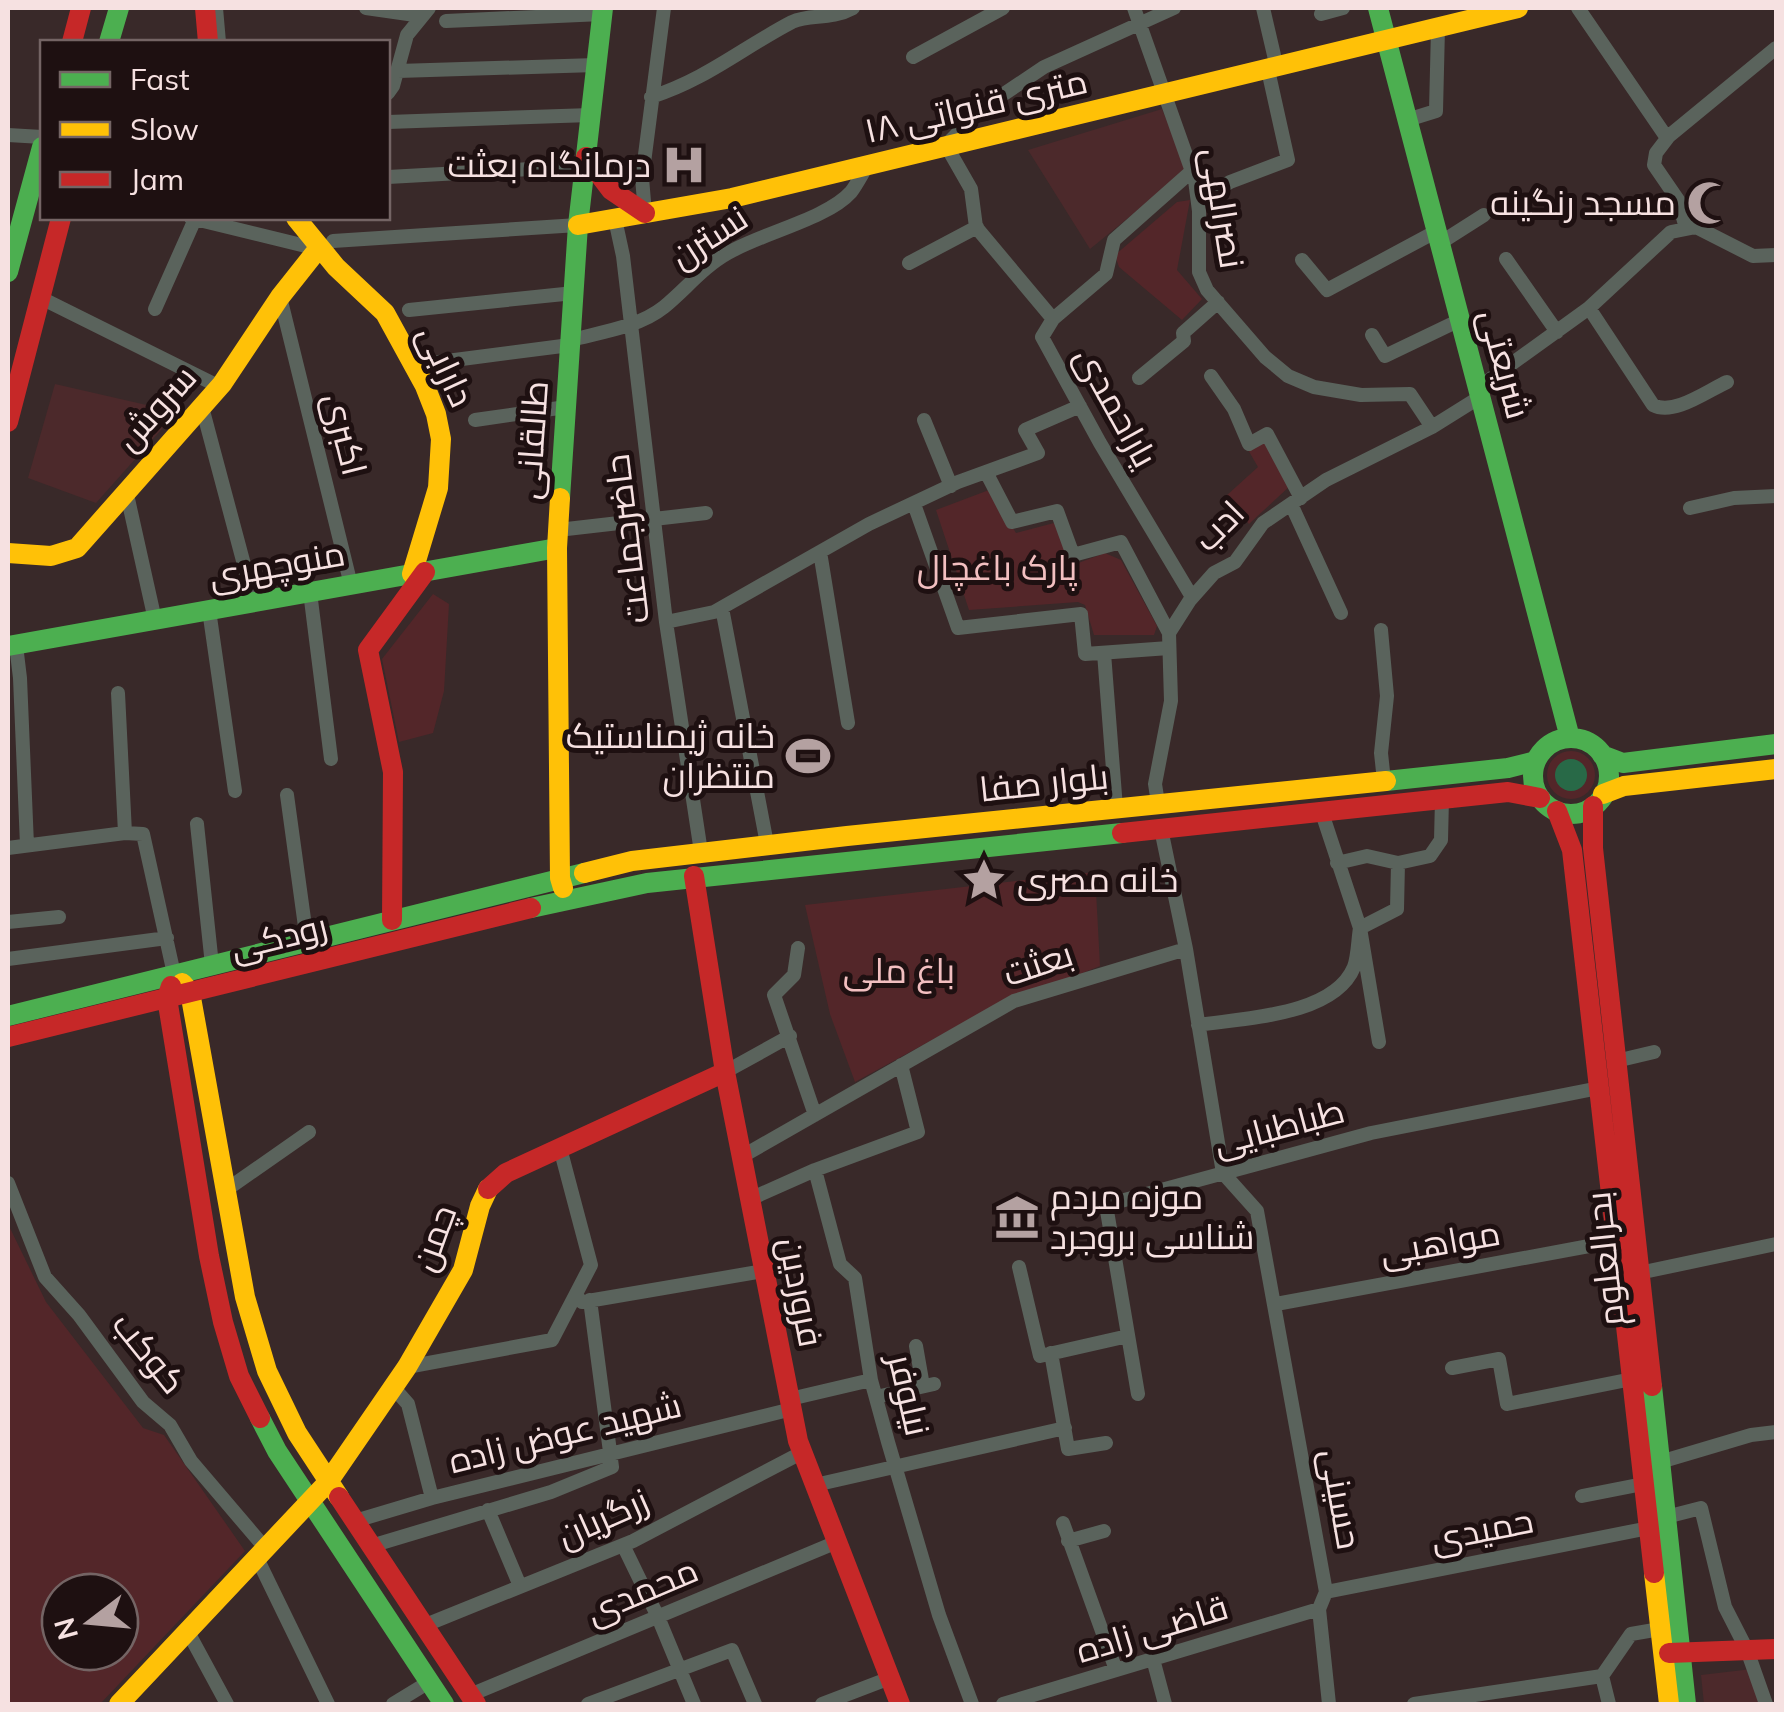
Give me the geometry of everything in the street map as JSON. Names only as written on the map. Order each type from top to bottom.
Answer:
[{"type":"main road","points":[[110,40],[119,8]]},
{"type":"main road","points":[[205,8],[208,40]]},
{"type":"main road","name":"شریعتی","points":[[1378,8],[1570,738]]},
{"type":"main road","name":"۱۸ متری قنواتی","points":[[578,225],[732,198],[1518,8]]},
{"type":"main road","name":"طالقانی","points":[[566,900],[560,878],[558,539],[578,225],[603,11]]},
{"type":"main road","points":[[72,40],[76,12]]},
{"type":"main road","points":[[8,272],[14,231],[40,153]]},
{"type":"main road","points":[[586,162],[611,190],[644,213]]},
{"type":"main road","points":[[8,422],[60,220]]},
{"type":"main road","name":"دارابی","points":[[298,220],[326,245],[352,284],[378,304],[414,364],[444,443],[442,482],[419,573],[368,650],[393,772],[392,920]]},
{"type":"main road","name":"سروش","points":[[8,553],[51,556],[77,548],[220,387],[280,297],[326,245]]},
{"type":"main road","name":"منوچهری","points":[[12,645],[419,573],[558,539]]},
{"type":"main road","points":[[1598,800],[1608,770],[1602,755],[1592,744],[1570,738],[1553,742],[1536,761],[1533,776],[1549,805],[1575,814],[1624,786],[1776,769]]},
{"type":"main road","points":[[1602,755],[1623,762],[1776,744]]},
{"type":"main road","name":"بلوار صفا","points":[[560,878],[632,861],[768,844],[1508,768],[1536,761]]},
{"type":"main road","name":"بلوار صفا","points":[[566,900],[694,876],[1508,792],[1549,805]]},
{"type":"main road","points":[[1243,796],[1246,820]]},
{"type":"main road","name":"بحرالعلوم","points":[[1598,800],[1593,848],[1660,1462],[1660,1629],[1672,1653],[1669,1704]]},
{"type":"main road","points":[[1158,803],[1161,829]]},
{"type":"main road","name":"بحرالعلوم","points":[[1549,805],[1572,850],[1643,1484],[1657,1523],[1672,1653],[1686,1704]]},
{"type":"main road","points":[[908,830],[912,854]]},
{"type":"main road","name":"فروردین","points":[[694,876],[725,1072],[802,1452],[900,1704]]},
{"type":"main road","name":"رودکی","points":[[9,1010],[129,997],[167,998],[190,992],[214,975],[307,942],[560,878]]},
{"type":"main road","name":"رودکی","points":[[8,1037],[129,997],[174,974],[214,975],[566,900]]},
{"type":"main road","points":[[174,974],[190,992],[245,1297],[258,1347],[279,1399],[328,1482],[473,1700]]},
{"type":"main road","points":[[174,974],[167,998],[209,1256],[231,1354],[256,1415],[444,1704]]},
{"type":"main road","name":"چمن","points":[[119,1704],[328,1482],[407,1367],[463,1270],[480,1206],[489,1188],[506,1173],[725,1072]]},
{"type":"main road","points":[[1672,1653],[1776,1649]]},
{"type":"street","points":[[216,8],[219,40]]},
{"type":"street","points":[[366,8],[426,12]]},
{"type":"street","points":[[644,213],[642,178],[664,8]]},
{"type":"street","points":[[652,97],[688,86],[794,13],[836,17],[853,8]]},
{"type":"street","points":[[913,57],[1003,8]]},
{"type":"street","points":[[945,147],[980,110],[1044,67],[1137,14],[1174,8]]},
{"type":"street","points":[[1198,200],[1230,182],[1288,160],[1263,8]]},
{"type":"street","points":[[1321,14],[1342,8]]},
{"type":"street","points":[[1578,8],[1667,138]]},
{"type":"street","points":[[446,21],[603,11]]},
{"type":"street","points":[[390,89],[407,36],[426,12]]},
{"type":"street","name":"نصرالهی","points":[[1137,14],[1193,170],[1198,200],[1199,272],[1207,290],[1265,357],[1288,376],[1314,387],[1361,394],[1410,394],[1432,427]]},
{"type":"street","points":[[1408,120],[1436,111],[1438,28]]},
{"type":"street","points":[[1775,51],[1667,138],[1654,164],[1678,200],[1686,228],[1696,226],[1711,232],[1753,256],[1776,255]]},
{"type":"street","points":[[398,71],[596,65]]},
{"type":"street","points":[[390,122],[591,115]]},
{"type":"street","points":[[8,135],[40,137]]},
{"type":"street","name":"یاراحمدی","points":[[945,147],[971,189],[977,227],[1052,318],[1042,338],[1192,597]]},
{"type":"street","points":[[390,176],[586,162]]},
{"type":"street","name":"نسترن","points":[[439,362],[570,342],[631,324],[662,309],[699,272],[726,254],[752,239],[831,208],[850,192],[867,166]]},
{"type":"street","points":[[1052,318],[1106,274],[1114,240],[1193,170]]},
{"type":"street","points":[[1302,260],[1326,290],[1484,215]]},
{"type":"street","name":"حاضرجماعت","points":[[615,219],[666,622],[702,852]]},
{"type":"street","points":[[155,309],[192,220]]},
{"type":"street","points":[[203,220],[326,245],[578,225]]},
{"type":"street","points":[[909,263],[977,227]]},
{"type":"street","name":"ادب","points":[[1169,640],[1192,597],[1214,573],[1235,562],[1263,522],[1326,480],[1432,427],[1590,308],[1661,238],[1686,228]]},
{"type":"street","points":[[1506,259],[1557,332]]},
{"type":"street","points":[[409,310],[574,292]]},
{"type":"street","points":[[39,297],[220,387]]},
{"type":"street","name":"اکبری","points":[[280,297],[352,585]]},
{"type":"street","points":[[1140,378],[1184,342],[1183,333],[1218,302]]},
{"type":"street","points":[[1590,308],[1653,405],[1660,409],[1727,382]]},
{"type":"street","points":[[1372,335],[1385,356],[1460,320]]},
{"type":"street","points":[[1211,376],[1234,409],[1249,444],[1268,434],[1341,614]]},
{"type":"street","points":[[202,406],[254,602]]},
{"type":"street","points":[[666,622],[714,612],[869,524],[951,486],[1038,453],[1025,430],[1080,406]]},
{"type":"street","points":[[475,420],[566,407]]},
{"type":"street","points":[[924,420],[951,486]]},
{"type":"street","points":[[986,472],[1012,522],[1057,511],[1073,555],[1121,542],[1169,640],[1171,701],[1155,784],[1158,803]]},
{"type":"street","points":[[126,490],[155,620]]},
{"type":"street","points":[[1690,508],[1734,498],[1776,496]]},
{"type":"street","points":[[914,504],[958,628],[1081,614],[1085,654],[1169,640]]},
{"type":"street","points":[[558,539],[706,513]]},
{"type":"street","points":[[820,552],[848,724]]},
{"type":"street","points":[[310,592],[331,759]]},
{"type":"street","points":[[722,608],[768,844]]},
{"type":"street","points":[[209,610],[235,791]]},
{"type":"street","points":[[1382,630],[1387,696],[1381,753],[1384,781]]},
{"type":"street","points":[[12,645],[20,678],[27,845]]},
{"type":"street","points":[[1104,653],[1116,808]]},
{"type":"street","points":[[118,693],[125,833]]},
{"type":"street","points":[[287,795],[307,942]]},
{"type":"street","points":[[1336,863],[1367,856],[1398,864],[1430,856],[1442,840],[1442,799]]},
{"type":"street","points":[[1322,813],[1360,928],[1379,1042]]},
{"type":"street","points":[[197,824],[214,975]]},
{"type":"street","points":[[1161,829],[1186,949],[1223,1173]]},
{"type":"street","points":[[8,848],[143,834],[174,974]]},
{"type":"street","points":[[1360,928],[1397,909],[1398,864]]},
{"type":"street","points":[[8,922],[59,917]]},
{"type":"street","points":[[1198,1025],[1306,1008],[1337,990],[1354,968],[1360,928]]},
{"type":"street","points":[[8,959],[167,938]]},
{"type":"street","points":[[798,948],[794,975],[774,995],[814,1115]]},
{"type":"street","name":"بعثت","points":[[741,1157],[1014,1001],[1186,949]]},
{"type":"street","points":[[725,1072],[790,1036]]},
{"type":"street","points":[[1616,1061],[1654,1052]]},
{"type":"street","points":[[750,1199],[918,1132],[901,1065]]},
{"type":"street","name":"طباطبایی","points":[[1138,1394],[1106,1205],[1371,1133],[1599,1088]]},
{"type":"street","points":[[226,1190],[309,1132]]},
{"type":"street","points":[[407,1367],[552,1340],[591,1265],[560,1148]]},
{"type":"street","name":"نیلوفر","points":[[816,1170],[840,1264],[855,1278],[876,1397],[938,1615],[972,1704]]},
{"type":"street","name":"حسینی","points":[[1223,1173],[1256,1211],[1276,1304],[1326,1592],[1319,1610],[1329,1704]]},
{"type":"street","name":"کوکب","points":[[8,1184],[45,1278],[79,1315],[143,1402],[170,1425],[191,1460],[262,1553],[328,1704]]},
{"type":"street","name":"مواهبی","points":[[1276,1304],[1616,1241]]},
{"type":"street","points":[[1639,1272],[1776,1244]]},
{"type":"street","points":[[1018,1267],[1040,1356],[1128,1336]]},
{"type":"street","points":[[572,1304],[764,1271]]},
{"type":"street","points":[[371,1546],[551,1492],[612,1468],[590,1300]]},
{"type":"street","points":[[876,1397],[929,1385],[916,1346]]},
{"type":"street","points":[[1051,1354],[1068,1448],[1106,1442]]},
{"type":"street","points":[[1452,1368],[1499,1359],[1507,1404],[1632,1379]]},
{"type":"street","name":"شهید عوض زاده","points":[[355,1521],[872,1380]]},
{"type":"street","points":[[393,1387],[408,1404],[432,1498]]},
{"type":"street","points":[[816,1485],[1065,1428]]},
{"type":"street","points":[[1660,1462],[1751,1434],[1776,1432]]},
{"type":"street","name":"زرگریان","points":[[423,1626],[623,1545],[802,1452]]},
{"type":"street","points":[[1582,1496],[1643,1484]]},
{"type":"street","name":"حمیدی","points":[[1326,1592],[1657,1523],[1701,1508],[1724,1607],[1746,1650]]},
{"type":"street","points":[[488,1510],[520,1586]]},
{"type":"street","points":[[1062,1523],[1116,1670]]},
{"type":"street","points":[[1068,1541],[1104,1531]]},
{"type":"street","name":"محمدی","points":[[473,1700],[837,1542]]},
{"type":"street","points":[[623,1545],[694,1704]]},
{"type":"street","name":"قاضی زاده","points":[[1003,1704],[1052,1698],[1116,1670],[1319,1610]]},
{"type":"street","points":[[1414,1704],[1602,1676],[1631,1634],[1660,1629]]},
{"type":"street","points":[[188,1632],[227,1704]]},
{"type":"street","points":[[588,1704],[732,1650],[755,1704]]},
{"type":"street","points":[[1746,1650],[1766,1704]]},
{"type":"street","points":[[1153,1659],[1165,1704]]},
{"type":"street","points":[[1602,1676],[1609,1704]]},
{"type":"street","points":[[822,1704],[890,1678]]},
{"type":"street","points":[[393,1704],[429,1682]]},
{"type":"shaded area","points":[[1162,109],[1187,170],[1090,249],[1028,150]]},
{"type":"shaded area","points":[[55,384],[177,412],[96,503],[28,478]]},
{"type":"shaded area","points":[[1571,759],[1582,764],[1587,775],[1582,786],[1571,791],[1560,786],[1555,775],[1560,764]]},
{"type":"shaded area","points":[[1752,1669],[1764,1704],[1704,1704],[1701,1675]]},
{"type":"green space","points":[[1190,200],[1177,270],[1202,299],[1182,320],[1119,267],[1115,255],[1177,202]]},
{"type":"green space","points":[[1266,442],[1291,485],[1249,524],[1226,496],[1258,467],[1247,448]]},
{"type":"green space","name":"پارک باغچال","points":[[989,490],[1016,533],[1054,523],[1073,565],[1105,553],[1121,560],[1157,626],[1154,635],[1094,635],[1085,605],[1078,602],[969,610],[936,510]]},
{"type":"green space","points":[[433,594],[449,604],[444,691],[433,733],[399,742],[382,659]]},
{"type":"green space","points":[[1571,751],[1588,758],[1595,775],[1588,792],[1571,799],[1554,792],[1547,775],[1554,758]]},
{"type":"green space","name":"باغ ملی","points":[[1095,872],[1100,966],[976,1016],[855,1082],[830,1014],[805,905]]},
{"type":"green space","points":[[8,1224],[46,1302],[143,1428],[164,1435],[245,1551],[140,1662],[140,1572],[40,1572],[40,1672],[130,1672],[100,1704],[8,1704]]},
{"type":"traffic: fast","points":[[110,40],[119,8]]},
{"type":"traffic: fast","points":[[560,498],[578,225],[603,8]]},
{"type":"traffic: fast","points":[[1378,8],[1570,738]]},
{"type":"traffic: fast","points":[[8,272],[40,154]]},
{"type":"traffic: fast","points":[[8,646],[557,548]]},
{"type":"traffic: fast","points":[[1571,738],[1598,749],[1609,776],[1598,803],[1571,814],[1544,803],[1533,776],[1544,749],[1571,738]]},
{"type":"traffic: fast","points":[[1602,755],[1623,763],[1776,744]]},
{"type":"traffic: fast","points":[[1386,781],[1508,768],[1536,761]]},
{"type":"traffic: fast","points":[[531,908],[647,883],[1122,833]]},
{"type":"traffic: fast","points":[[8,1016],[584,873]]},
{"type":"traffic: fast","points":[[1652,1386],[1686,1704]]},
{"type":"traffic: fast","points":[[260,1418],[277,1451],[444,1704]]},
{"type":"traffic: slow","points":[[578,225],[732,198],[1518,8]]},
{"type":"traffic: slow","points":[[298,220],[336,267],[385,313],[436,414],[441,439],[438,488],[412,574]]},
{"type":"traffic: slow","points":[[8,553],[51,556],[77,548],[222,384],[280,297],[318,249]]},
{"type":"traffic: slow","points":[[560,498],[557,548],[563,888]]},
{"type":"traffic: slow","points":[[1603,794],[1624,786],[1776,769]]},
{"type":"traffic: slow","points":[[584,873],[632,861],[847,836],[1386,781]]},
{"type":"traffic: slow","points":[[182,983],[190,992],[245,1297],[267,1371],[297,1433],[339,1497]]},
{"type":"traffic: slow","points":[[119,1704],[328,1482],[407,1367],[463,1270],[488,1189]]},
{"type":"traffic: slow","points":[[1654,1573],[1669,1704]]},
{"type":"traffic: jam","points":[[73,40],[81,8]]},
{"type":"traffic: jam","points":[[205,8],[208,40]]},
{"type":"traffic: jam","points":[[586,157],[611,190],[645,213]]},
{"type":"traffic: jam","points":[[8,422],[60,220]]},
{"type":"traffic: jam","points":[[392,920],[393,772],[368,650],[425,572]]},
{"type":"traffic: jam","points":[[1122,833],[1508,792],[1540,798]]},
{"type":"traffic: jam","points":[[1593,806],[1593,848],[1652,1386]]},
{"type":"traffic: jam","points":[[1557,811],[1572,850],[1654,1573]]},
{"type":"traffic: jam","points":[[694,876],[725,1072],[798,1441],[900,1704]]},
{"type":"traffic: jam","points":[[8,1037],[531,908]]},
{"type":"traffic: jam","points":[[171,986],[167,998],[209,1256],[239,1376],[260,1418]]},
{"type":"traffic: jam","points":[[488,1189],[506,1173],[725,1072]]},
{"type":"traffic: jam","points":[[339,1497],[476,1704]]},
{"type":"traffic: jam","points":[[1669,1653],[1776,1649]]},
{"type":"place","name":"درمانگاه بعثت","points":[[684,165]]},
{"type":"place","name":"مسجد رنگینه","points":[[1709,203]]},
{"type":"place","name":"خانه ژیمناستیک منتظران","points":[[808,756]]},
{"type":"place","name":"خانه مصری","points":[[984,880]]},
{"type":"place","name":"موزه مردم شناسی بروجرد","points":[[1017,1217]]}]
